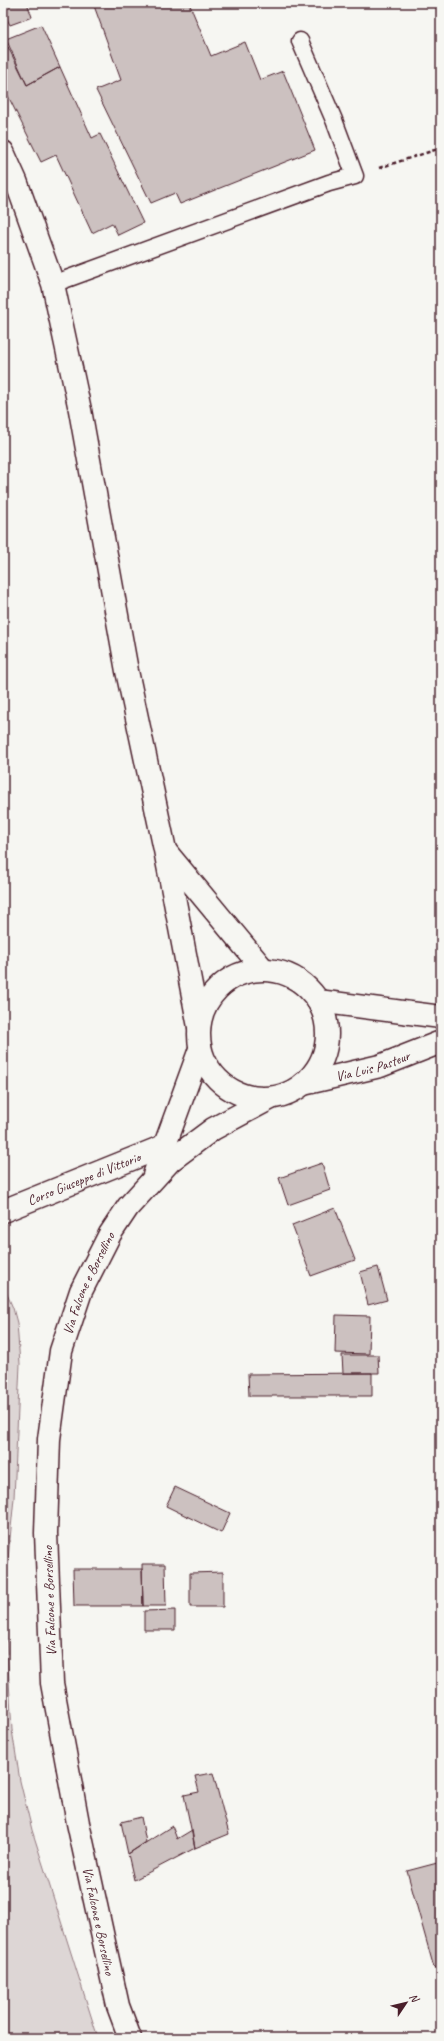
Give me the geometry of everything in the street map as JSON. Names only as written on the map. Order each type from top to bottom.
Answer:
[{"type":"main road","points":[[3,152],[16,181],[53,284],[80,410],[127,671],[165,850],[199,1027],[200,1049],[207,1066],[224,1085],[235,1092],[253,1098],[271,1098],[288,1093],[303,1084],[315,1071],[324,1054],[327,1036],[325,1018],[318,1001],[303,985],[285,974],[263,970],[244,972],[228,980],[214,992],[204,1008],[199,1027]]},
{"type":"main road","points":[[165,850],[263,970]]},
{"type":"main road","points":[[318,1001],[441,1017]]},
{"type":"main road","name":"Via Luis Pasteur","points":[[303,1084],[380,1066],[441,1042]]},
{"type":"main road","name":"Via Falcone e Borsellino","points":[[151,1182],[200,1049]]},
{"type":"main road","name":"Via Falcone e Borsellino","points":[[130,2038],[118,2006],[78,1823],[52,1683],[46,1533],[50,1439],[61,1351],[80,1292],[110,1234],[128,1207],[170,1161],[213,1129],[271,1098]]},
{"type":"main road","name":"Corso Giuseppe di Vittorio","points":[[3,1211],[164,1146]]},
{"type":"lane","points":[[53,284],[329,183],[355,176],[334,120],[300,41]]},
{"type":"path","points":[[355,176],[441,148]]},
{"type":"shaded area","points":[[3,1285],[13,1308],[17,1323],[20,1364],[14,1498],[4,1600],[12,1730],[20,1781],[32,1830],[98,2038],[3,2038]]},
{"type":"building","points":[[3,3],[27,3],[32,17],[10,25],[3,11]]},
{"type":"building","points":[[93,3],[189,3],[211,56],[245,42],[260,80],[283,71],[315,150],[180,204],[175,193],[151,203],[96,90],[121,80]]},
{"type":"building","points":[[41,25],[60,67],[27,85],[6,39]]},
{"type":"building","points":[[8,47],[27,85],[60,67],[92,138],[100,134],[143,223],[118,235],[112,223],[92,233],[56,155],[41,162],[3,86],[3,50]]},
{"type":"building","points":[[322,1163],[330,1190],[288,1205],[279,1178]]},
{"type":"building","points":[[335,1208],[355,1260],[311,1276],[292,1225]]},
{"type":"building","points":[[378,1267],[387,1300],[368,1305],[360,1272]]},
{"type":"building","points":[[336,1315],[370,1316],[369,1354],[335,1353]]},
{"type":"building","points":[[342,1355],[378,1355],[379,1373],[343,1373]]},
{"type":"building","points":[[372,1373],[372,1396],[249,1396],[248,1374]]},
{"type":"building","points":[[175,1487],[230,1513],[221,1533],[166,1506]]},
{"type":"building","points":[[142,1564],[165,1564],[166,1606],[143,1606]]},
{"type":"building","points":[[73,1569],[142,1569],[143,1606],[74,1606]]},
{"type":"building","points":[[223,1572],[223,1607],[190,1607],[190,1573]]},
{"type":"building","points":[[175,1610],[175,1630],[144,1630],[144,1611]]},
{"type":"building","points":[[213,1773],[229,1834],[195,1848],[184,1795],[199,1792],[195,1776]]},
{"type":"building","points":[[141,1817],[146,1842],[128,1854],[121,1822]]},
{"type":"building","points":[[172,1826],[177,1839],[192,1830],[195,1848],[134,1880],[128,1854]]},
{"type":"building","points":[[441,1862],[441,1966],[434,1968],[407,1871]]}]
